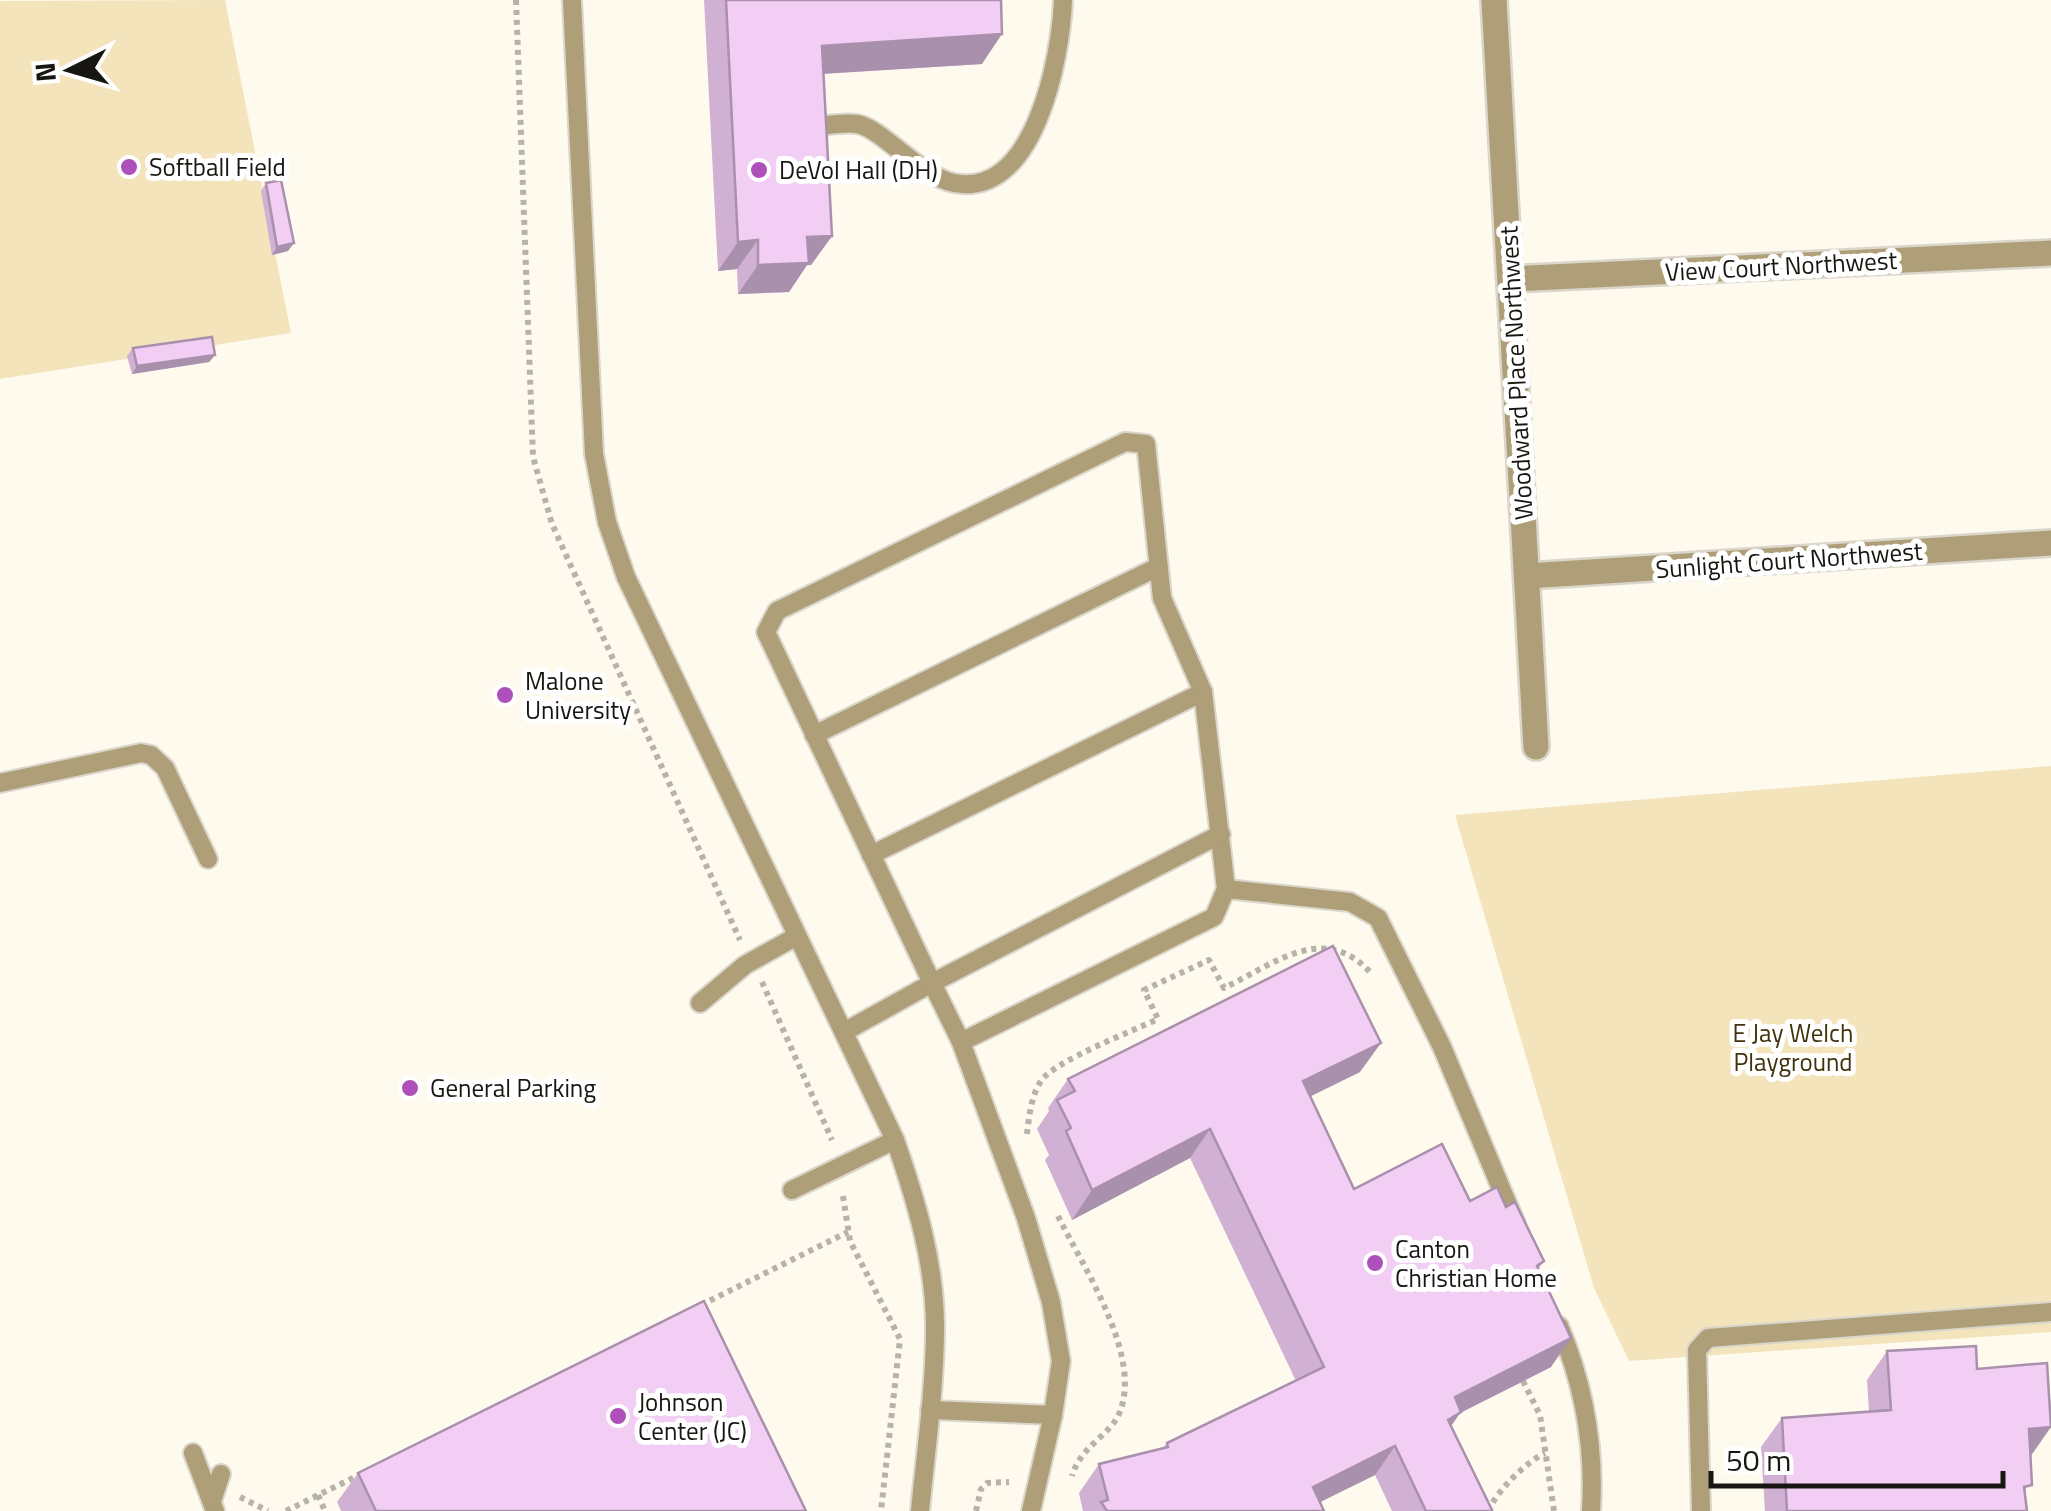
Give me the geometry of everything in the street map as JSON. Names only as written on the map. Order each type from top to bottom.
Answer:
[{"type":"street","name":"Woodward Place Northwest","points":[[1494,0],[1536,746]]},
{"type":"street","name":"View Court Northwest","points":[[1511,279],[2051,253]]},
{"type":"street","name":"Sunlight Court Northwest","points":[[1528,576],[2051,543]]},
{"type":"lane","points":[[572,0],[588,380],[594,454],[607,522],[626,576],[896,1140],[915,1195],[928,1259],[935,1324],[920,1511]]},
{"type":"lane","points":[[811,127],[861,124],[936,177],[953,183],[985,181],[1014,158],[1048,98],[1057,64],[1063,0]]},
{"type":"lane","points":[[960,1042],[1214,917],[1226,889],[1203,692],[1162,598],[1146,444],[1125,442],[777,612],[766,632],[960,1042],[1026,1218],[1051,1302],[1062,1361],[1031,1511]]},
{"type":"lane","points":[[814,735],[1158,567]]},
{"type":"lane","points":[[871,855],[1203,692]]},
{"type":"lane","points":[[0,783],[141,753],[151,755],[165,768],[208,859]]},
{"type":"lane","points":[[844,1032],[1221,834]]},
{"type":"lane","points":[[1226,889],[1350,902],[1378,918],[1442,1047],[1526,1248]]},
{"type":"lane","points":[[700,1003],[744,965],[798,936]]},
{"type":"lane","points":[[792,1190],[896,1140]]},
{"type":"lane","points":[[1550,1304],[1572,1358],[1589,1429],[1591,1511]]},
{"type":"lane","points":[[1701,1511],[1697,1350],[1708,1338],[2051,1312]]},
{"type":"lane","points":[[930,1410],[1053,1415]]},
{"type":"lane","points":[[193,1453],[214,1506]]},
{"type":"lane","points":[[214,1506],[220,1474]]},
{"type":"path","points":[[1032,1150],[1026,1134],[1029,1112],[1042,1080],[1060,1066],[1158,1019],[1144,990],[1209,960],[1224,988],[1309,948],[1330,947],[1360,961],[1377,980]]},
{"type":"path","points":[[1056,1214],[1114,1330],[1125,1388],[1118,1417],[1075,1464],[1068,1489]]},
{"type":"path","points":[[689,1311],[848,1232]]},
{"type":"path","points":[[1523,1381],[1540,1415],[1554,1511]]},
{"type":"path","points":[[1488,1511],[1493,1500],[1529,1461],[1546,1453]]},
{"type":"path","points":[[286,1511],[371,1469]]},
{"type":"path","points":[[318,1496],[325,1511]]},
{"type":"green space","name":"Softball Field","points":[[225,0],[291,333],[0,379],[0,1]]},
{"type":"green space","name":"E Jay Welch Playground","points":[[2051,766],[2051,1332],[1629,1361],[1594,1288],[1455,815]]},
{"type":"building","name":"DeVol Hall (DH)","points":[[726,0],[1001,0],[1002,34],[822,46],[832,236],[807,237],[809,263],[758,265],[758,240],[738,242]]},
{"type":"building","points":[[281,180],[294,243],[277,247],[266,183]]},
{"type":"building","points":[[212,337],[215,355],[137,366],[133,348]]},
{"type":"building","name":"Canton Christian Home","points":[[1333,946],[1381,1043],[1303,1081],[1354,1189],[1442,1144],[1470,1201],[1497,1187],[1506,1207],[1515,1202],[1544,1261],[1537,1266],[1571,1338],[1455,1397],[1461,1412],[1448,1420],[1490,1511],[1426,1511],[1395,1446],[1313,1487],[1324,1511],[1107,1511],[1101,1502],[1108,1500],[1099,1464],[1168,1447],[1167,1443],[1324,1367],[1210,1129],[1092,1190],[1057,1100],[1075,1091],[1068,1079]]},
{"type":"building","name":"Johnson Center (JC)","points":[[704,1301],[806,1511],[376,1511],[358,1473]]},
{"type":"building","points":[[1976,1346],[1977,1369],[2047,1363],[2051,1427],[2029,1429],[2032,1485],[2024,1487],[2027,1511],[1787,1511],[1782,1418],[1891,1410],[1887,1351]]},
{"type":"place","name":"Softball Field","points":[[129,167]]},
{"type":"place","name":"DeVol Hall (DH)","points":[[759,170]]},
{"type":"place","name":"Malone University","points":[[505,695]]},
{"type":"place","name":"General Parking","points":[[410,1088]]},
{"type":"place","name":"Canton Christian Home","points":[[1375,1263]]},
{"type":"place","name":"Johnson Center (JC)","points":[[618,1416]]}]
